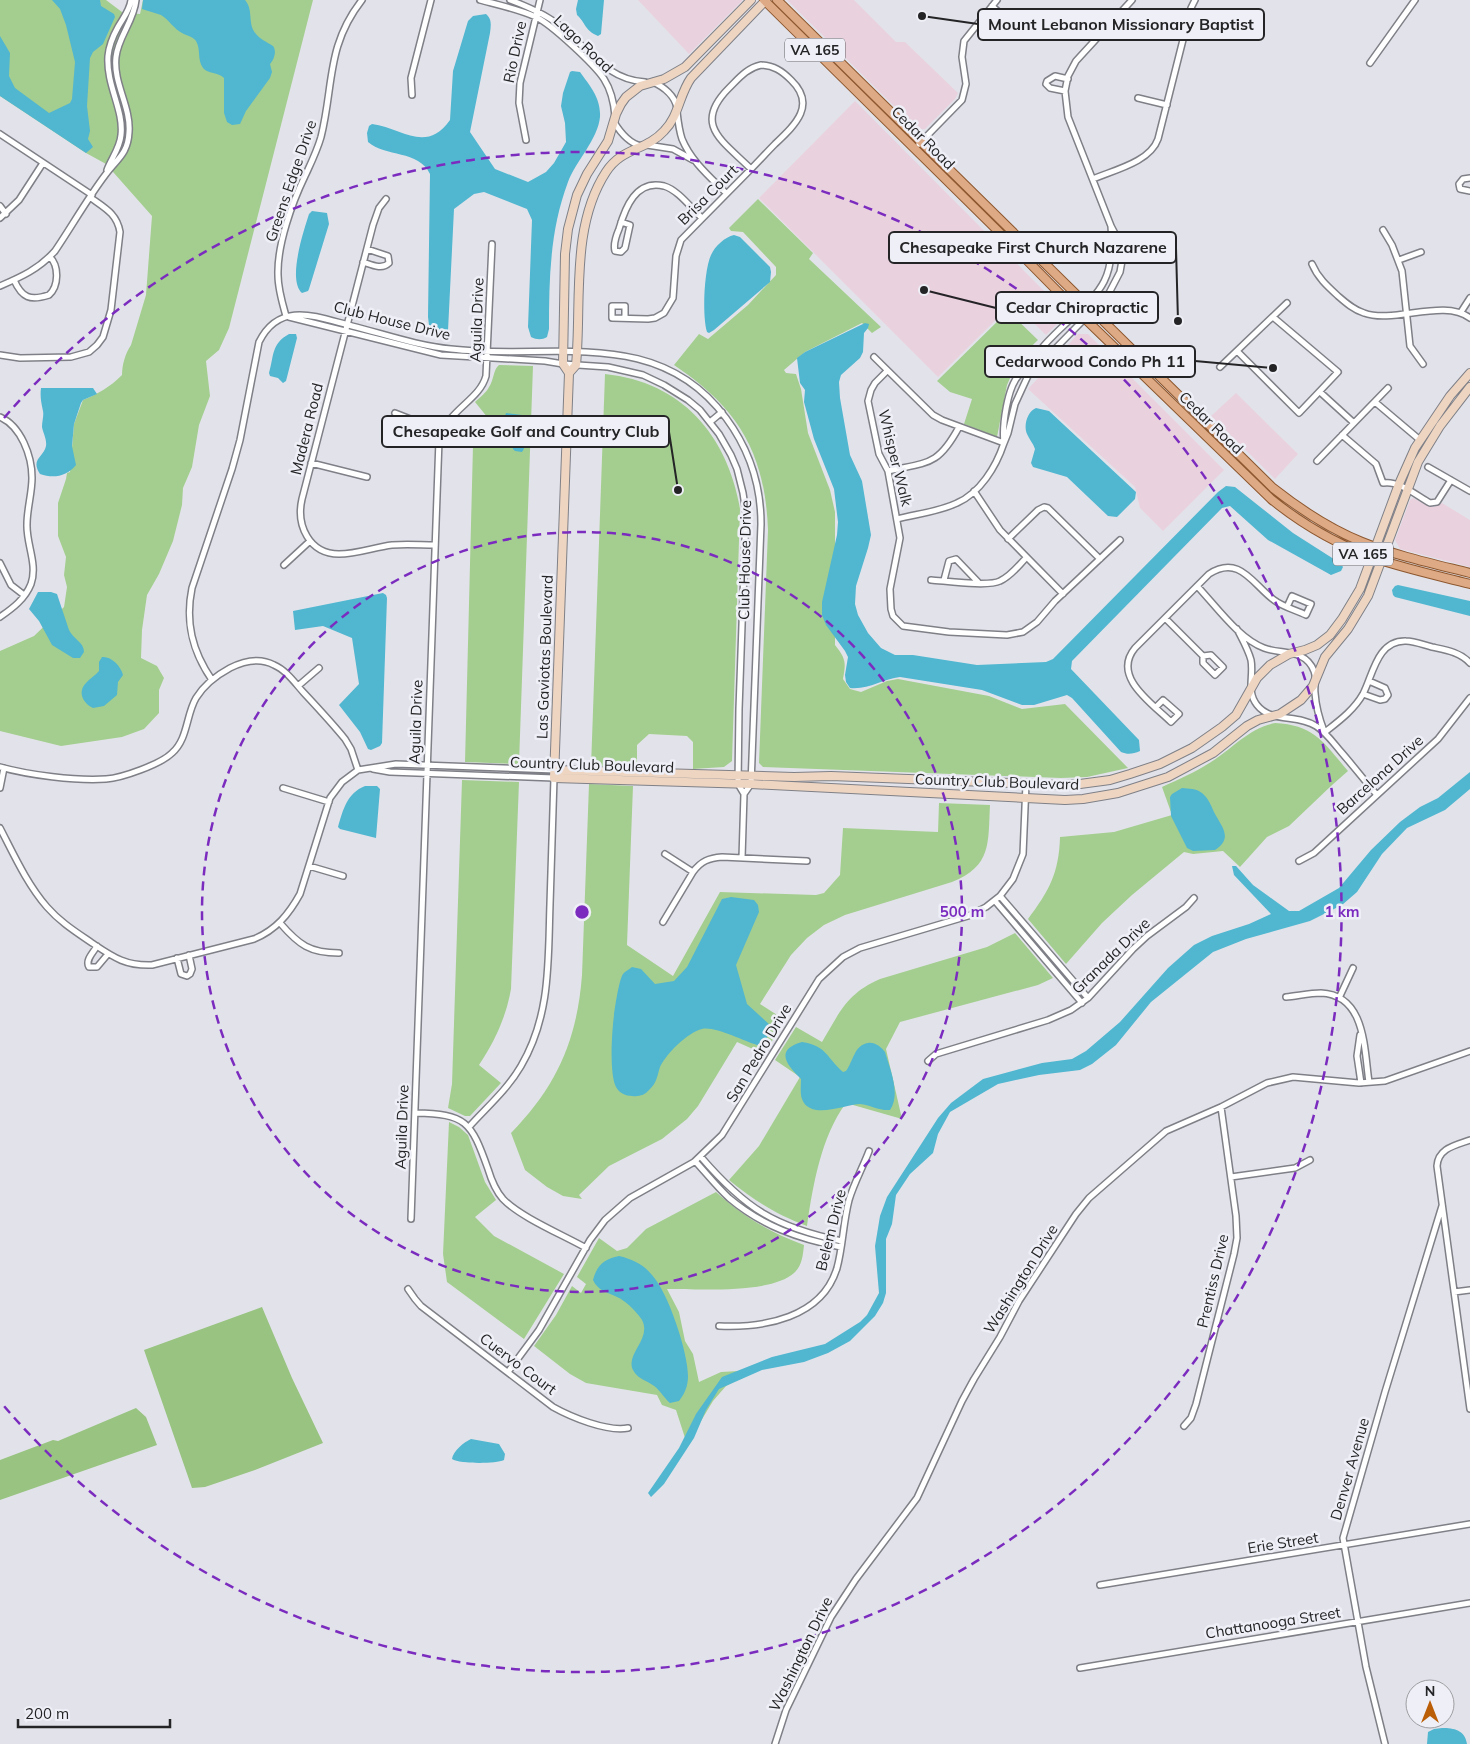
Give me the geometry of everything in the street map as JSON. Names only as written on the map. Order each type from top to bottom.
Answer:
[{"type":"main road","name":"Cedar Road","points":[[765,0],[1078,312],[1271,499],[1316,531],[1372,557],[1470,584]]},
{"type":"main road","name":"Cedar Road","points":[[777,0],[1273,488],[1319,521],[1344,534],[1375,547],[1470,573]]},
{"type":"street","points":[[0,286],[38,268],[50,257],[106,173],[118,146],[122,129],[109,77],[109,53],[113,38],[128,11],[131,0]]},
{"type":"street","points":[[106,173],[119,161],[128,143],[129,120],[118,79],[116,60],[118,46],[134,12],[136,0]]},
{"type":"street","name":"Greens Edge Drive","points":[[286,316],[278,275],[280,247],[297,194],[315,156],[321,137],[330,77],[339,41],[346,24],[362,0]]},
{"type":"street","points":[[412,95],[411,78],[431,0]]},
{"type":"street","name":"Lago Road","points":[[480,0],[536,14],[603,78],[612,97],[614,120],[628,138],[636,145],[673,149],[694,161],[726,193]]},
{"type":"street","name":"Lago Road","points":[[510,0],[565,30],[601,65],[612,72],[634,81],[651,82],[668,92],[676,101],[682,139],[694,161]]},
{"type":"street","name":"Rio Drive","points":[[526,140],[519,103],[520,83],[540,0]]},
{"type":"street","points":[[752,0],[685,67],[672,76],[640,86],[626,97],[621,104],[608,141],[577,195],[568,230],[565,254],[563,351],[563,364],[568,373],[576,365],[582,242],[592,202],[606,171],[626,153],[644,146],[664,132],[670,124],[677,110],[682,92],[691,78],[765,0]]},
{"type":"street","points":[[914,148],[962,100],[966,84],[962,57],[964,41],[997,0]]},
{"type":"street","points":[[1004,444],[1006,410],[1010,393],[1019,374],[1045,359],[1108,295],[1114,286],[1122,264],[1121,245],[1111,226],[1068,117],[1065,91],[1072,67],[1080,55],[1132,0]]},
{"type":"street","points":[[1093,179],[1143,158],[1149,154],[1157,142],[1191,8],[1195,0]]},
{"type":"street","points":[[1370,63],[1415,0]]},
{"type":"street","points":[[992,6],[1009,21],[1020,26]]},
{"type":"street","name":"Brisa Court","points":[[624,318],[655,318],[664,312],[674,295],[676,256],[678,247],[685,235],[797,122],[802,111],[802,98],[797,86],[783,72],[770,66],[757,66],[747,71],[721,96],[715,104],[712,114],[712,123],[717,135],[750,169]]},
{"type":"street","points":[[1065,91],[1050,88],[1046,81],[1055,76],[1068,79]]},
{"type":"street","points":[[1138,98],[1167,105]]},
{"type":"street","points":[[0,134],[91,196],[112,214],[118,223],[120,232],[111,310],[103,337],[89,352],[77,356],[20,358],[0,355]]},
{"type":"street","points":[[0,218],[19,200],[43,163]]},
{"type":"street","points":[[1470,178],[1461,180],[1459,187],[1462,190],[1470,191]]},
{"type":"street","points":[[621,222],[630,225],[625,248],[621,252],[615,251],[614,248],[621,222],[627,206],[638,191],[654,185],[664,186],[673,190],[702,218]]},
{"type":"street","name":"Madera Road","points":[[310,541],[303,531],[300,511],[363,262],[378,210],[386,199]]},
{"type":"street","points":[[0,206],[6,214]]},
{"type":"street","points":[[897,519],[958,503],[974,491],[985,479],[995,464],[1004,444],[1015,404],[1038,351],[1098,292],[1109,273],[1112,254],[1111,226]]},
{"type":"street","points":[[1383,230],[1398,260],[1404,285],[1410,346],[1423,364]]},
{"type":"street","name":"Aguila Drive","points":[[411,1218],[439,440],[441,431],[447,421],[484,383],[488,370],[492,244]]},
{"type":"street","points":[[363,262],[379,267],[384,267],[390,263],[388,256],[367,249]]},
{"type":"street","points":[[1398,260],[1421,252]]},
{"type":"street","points":[[14,280],[18,290],[23,295],[29,297],[49,295],[55,287],[56,267],[50,257]]},
{"type":"street","points":[[1312,264],[1324,284],[1355,310],[1376,316],[1451,310],[1461,312],[1470,318]]},
{"type":"street","points":[[1461,312],[1470,298]]},
{"type":"street","points":[[1220,367],[1287,303]]},
{"type":"street","name":"Club House Drive","points":[[286,316],[313,315],[451,350],[577,351],[628,355],[668,369],[700,390],[722,412],[738,436],[755,476],[760,502],[751,780]]},
{"type":"street","points":[[212,680],[193,643],[188,616],[192,588],[238,447],[259,342],[275,321],[286,316]]},
{"type":"street","name":"Club House Drive","points":[[286,316],[441,355],[545,361],[619,369],[649,378],[676,391],[710,422],[726,445],[737,469],[746,512],[738,780]]},
{"type":"street","points":[[1237,351],[1299,413],[1338,372],[1273,317]]},
{"type":"street","points":[[874,357],[933,415],[1004,444]]},
{"type":"street","name":"Whisper Walk","points":[[887,371],[875,383],[868,401],[879,454],[888,471],[897,519],[900,542],[891,580],[890,609],[903,626],[948,632],[1015,634],[1030,627],[1120,540]]},
{"type":"street","name":"Las Gaviotas Boulevard","points":[[469,1127],[516,1075],[530,1048],[542,1015],[548,972],[568,373]]},
{"type":"street","name":"Country Club Boulevard","points":[[368,768],[390,772],[427,774],[554,778],[751,780],[1026,798],[1083,799],[1136,789],[1168,778],[1193,765],[1247,726],[1258,720],[1275,716],[1301,700],[1310,691],[1325,657],[1348,629],[1368,596],[1385,550],[1403,487],[1420,440],[1450,396],[1470,373]]},
{"type":"street","name":"Country Club Boulevard","points":[[751,780],[831,776],[1061,785],[1096,783],[1160,764],[1192,748],[1236,715],[1257,678],[1278,658],[1311,648],[1330,634],[1354,599],[1375,547],[1403,487],[1435,433],[1470,387]]},
{"type":"street","points":[[1317,461],[1388,388]]},
{"type":"street","points":[[1320,392],[1354,423]]},
{"type":"street","points":[[1375,402],[1420,440]]},
{"type":"street","points":[[710,422],[722,412]]},
{"type":"street","points":[[395,414],[441,431]]},
{"type":"street","points":[[0,417],[8,421],[18,431],[28,455],[32,472],[27,525],[34,566],[31,583],[18,604],[0,616]]},
{"type":"street","points":[[888,471],[930,462],[935,459],[947,447],[959,426]]},
{"type":"street","points":[[1342,435],[1376,464],[1383,483],[1390,482],[1403,487],[1430,503],[1434,504],[1440,499],[1451,480]]},
{"type":"street","points":[[311,463],[367,477]]},
{"type":"street","points":[[1428,467],[1470,491]]},
{"type":"street","points":[[974,491],[994,523],[1063,594]]},
{"type":"street","points":[[1008,539],[1038,510],[1044,507],[1048,508],[1100,559]]},
{"type":"street","points":[[284,565],[310,541],[319,548],[336,554],[391,546],[435,545]]},
{"type":"street","points":[[931,580],[994,583],[1003,580],[1026,558]]},
{"type":"street","points":[[944,580],[949,561],[956,559],[978,583]]},
{"type":"street","points":[[0,563],[11,585],[24,595]]},
{"type":"street","points":[[1156,707],[1163,700],[1179,714],[1171,722],[1133,685],[1127,666],[1132,652],[1214,571],[1220,568],[1233,568],[1246,574],[1273,600],[1287,607],[1306,615],[1310,604],[1292,596],[1287,607]]},
{"type":"street","points":[[1197,586],[1237,629],[1250,640],[1265,648],[1300,655],[1308,662],[1314,670],[1316,678],[1316,706],[1325,732]]},
{"type":"street","points":[[1165,618],[1203,656]]},
{"type":"street","points":[[1237,629],[1250,659],[1252,671],[1250,692],[1253,700],[1263,711],[1270,715],[1300,719],[1325,732],[1377,795]]},
{"type":"street","points":[[1325,732],[1351,710],[1363,694],[1384,650],[1399,641],[1408,641],[1456,653],[1470,663]]},
{"type":"street","points":[[0,788],[2,767],[42,775],[107,779],[158,764],[178,748],[192,705],[212,680],[237,665],[255,660],[274,664],[282,669],[298,686],[345,739],[358,770]]},
{"type":"street","points":[[298,686],[319,668]]},
{"type":"street","points":[[1363,694],[1383,700],[1388,695],[1385,688],[1369,681]]},
{"type":"street","name":"Barcelona Drive","points":[[1299,861],[1314,853],[1438,740],[1470,698]]},
{"type":"street","name":"Country Club Boulevard","points":[[0,828],[24,875],[46,907],[62,922],[115,959],[141,965],[152,965],[254,939],[264,935],[280,923],[294,907],[300,894],[329,802],[342,782],[358,770],[396,764],[738,780]]},
{"type":"street","points":[[738,780],[744,794]]},
{"type":"street","points":[[742,858],[744,794],[751,780]]},
{"type":"street","name":"San Pedro Drive","points":[[508,1372],[539,1330],[586,1248],[605,1220],[624,1203],[642,1191],[701,1157],[730,1124],[805,1000],[819,979],[832,965],[860,948],[968,916],[995,901],[1000,896],[1013,879],[1023,854],[1026,784]]},
{"type":"street","points":[[283,788],[329,802]]},
{"type":"street","points":[[665,854],[693,872]]},
{"type":"street","points":[[663,922],[697,866],[709,859],[807,860]]},
{"type":"street","points":[[309,866],[343,876]]},
{"type":"street","points":[[1000,896],[1088,998]]},
{"type":"street","name":"Granada Drive","points":[[928,1061],[936,1054],[1064,1014],[1082,1003],[1133,949],[1186,907],[1194,898]]},
{"type":"street","points":[[995,901],[1082,1003]]},
{"type":"street","points":[[280,923],[290,935],[307,948],[323,953],[339,953]]},
{"type":"street","points":[[97,946],[88,959],[90,967],[98,967],[108,954]]},
{"type":"street","points":[[177,958],[181,974],[187,976],[192,968],[189,955]]},
{"type":"street","points":[[1339,998],[1353,968]]},
{"type":"street","points":[[1286,998],[1318,993],[1339,998],[1349,1005],[1355,1012],[1362,1029],[1369,1082]]},
{"type":"street","points":[[1361,1082],[1357,1056],[1362,1029]]},
{"type":"street","name":"Washington Drive","points":[[776,1744],[786,1710],[831,1617],[856,1579],[917,1498],[962,1401],[1019,1301],[1076,1214],[1096,1192],[1166,1130],[1220,1107],[1267,1083],[1285,1078],[1361,1082],[1384,1081],[1470,1051]]},
{"type":"street","name":"Prentiss Drive","points":[[1184,1426],[1191,1418],[1196,1404],[1237,1238],[1237,1224],[1220,1107]]},
{"type":"street","points":[[415,1113],[447,1115],[460,1120],[469,1127],[476,1137],[492,1181],[505,1201],[525,1215],[586,1248]]},
{"type":"street","points":[[1470,1140],[1444,1151],[1438,1159],[1438,1178],[1470,1409]]},
{"type":"street","name":"Belem Drive","points":[[719,1326],[747,1326],[788,1318],[805,1310],[817,1300],[830,1284],[836,1271],[849,1201],[869,1151]]},
{"type":"street","points":[[701,1157],[725,1184],[754,1208],[795,1229],[841,1244]]},
{"type":"street","points":[[1230,1177],[1295,1168],[1310,1160]]},
{"type":"street","points":[[695,1161],[729,1197],[764,1222],[802,1238],[841,1244]]},
{"type":"street","name":"Denver Avenue","points":[[1385,1744],[1366,1667],[1344,1545],[1344,1533],[1442,1206]]},
{"type":"street","name":"Cuervo Court","points":[[408,1289],[421,1306],[563,1412],[610,1429],[628,1428]]},
{"type":"street","points":[[1454,1292],[1470,1290]]},
{"type":"street","name":"Erie Street","points":[[1100,1585],[1470,1524]]},
{"type":"street","name":"Chattanooga Street","points":[[1080,1668],[1470,1603]]},
{"type":"shaded area","points":[[638,0],[742,0],[742,1],[689,54]]},
{"type":"shaded area","points":[[787,0],[854,0],[896,42],[905,42],[958,93],[955,99],[925,129],[918,130]]},
{"type":"shaded area","points":[[855,101],[1062,309],[1062,319],[1046,335],[1013,303],[938,377],[759,198]]},
{"type":"shaded area","points":[[1078,334],[1088,334],[1224,470],[1163,531],[1140,508],[1135,487],[1028,389]]},
{"type":"shaded area","points":[[1236,393],[1298,454],[1275,479],[1211,416]]},
{"type":"shaded area","points":[[1413,498],[1428,506],[1434,507],[1442,503],[1470,520],[1470,567],[1400,549],[1395,540],[1410,500]]},
{"type":"green space","points":[[0,0],[106,0],[122,12],[140,14],[143,0],[313,0],[229,328],[219,350],[206,361],[210,396],[199,425],[192,467],[183,488],[182,505],[173,541],[159,574],[147,595],[142,630],[141,658],[157,666],[164,678],[159,690],[159,713],[144,729],[122,737],[61,746],[0,731],[0,651],[34,636],[64,607],[67,587],[64,575],[66,557],[58,536],[58,503],[67,473],[70,472],[74,424],[83,400],[104,390],[122,375],[124,360],[131,345],[146,295],[152,216],[106,164],[86,153],[0,96]]},
{"type":"green space","points":[[758,199],[813,253],[809,259],[881,327],[872,333],[862,323],[805,352],[784,370],[786,373],[796,374],[801,389],[808,433],[830,490],[835,512],[835,645],[844,661],[843,679],[850,689],[861,692],[887,681],[898,679],[989,696],[1022,709],[1065,704],[1128,768],[1087,777],[1061,778],[763,767],[759,763],[768,530],[766,502],[761,477],[754,455],[744,434],[731,416],[696,381],[674,365],[699,334],[708,339],[748,305],[776,275],[776,267],[743,232],[731,231],[729,228]]},
{"type":"green space","points":[[1008,311],[1038,340],[1019,358],[1007,385],[997,437],[964,424],[972,399],[950,392],[937,381]]},
{"type":"green space","points":[[499,365],[533,366],[519,764],[465,762],[473,445],[492,423],[475,402],[488,389]]},
{"type":"green space","points":[[605,374],[632,379],[657,388],[678,401],[696,417],[712,436],[734,482],[740,509],[732,761],[724,767],[693,769],[693,742],[687,736],[649,734],[637,745],[637,768],[591,767]]},
{"type":"green space","points":[[1275,723],[1300,727],[1318,737],[1348,771],[1289,826],[1267,837],[1240,867],[1223,851],[1193,854],[1184,852],[1132,895],[1102,923],[1066,964],[1028,919],[1052,881],[1058,861],[1060,837],[1114,832],[1172,815],[1162,787],[1205,766],[1257,729]]},
{"type":"green space","points":[[462,780],[519,782],[511,989],[499,1028],[479,1065],[501,1083],[470,1116],[465,1116],[448,1108],[452,1084]]},
{"type":"green space","points":[[589,784],[633,786],[627,945],[673,976],[720,892],[816,895],[824,893],[840,875],[843,828],[938,832],[939,803],[990,805],[988,842],[981,861],[975,869],[952,882],[845,915],[824,925],[807,938],[791,955],[760,1004],[785,1020],[764,1054],[737,1042],[698,1106],[687,1119],[662,1139],[609,1166],[579,1195],[582,1199],[563,1196],[547,1187],[525,1170],[511,1133],[541,1098],[552,1079],[562,1061],[575,1020],[582,975]]},
{"type":"green space","points":[[1015,933],[1053,978],[1038,985],[900,1022],[886,1049],[902,1119],[846,1103],[837,1116],[824,1146],[815,1178],[807,1226],[785,1217],[766,1206],[729,1180],[759,1146],[800,1077],[775,1060],[796,1027],[822,1042],[845,1005],[868,985],[880,979],[987,947]]},
{"type":"green space","points":[[449,1122],[459,1127],[468,1135],[485,1182],[496,1200],[475,1217],[494,1236],[564,1274],[524,1339],[447,1282],[443,1254]]},
{"type":"green space","points":[[716,1192],[737,1209],[768,1229],[804,1245],[804,1249],[797,1270],[783,1280],[734,1289],[667,1289],[679,1312],[685,1341],[693,1354],[699,1382],[721,1372],[756,1370],[726,1386],[713,1401],[687,1444],[676,1410],[662,1405],[657,1395],[586,1383],[570,1374],[534,1346],[556,1315],[572,1286],[581,1293],[586,1284],[577,1277],[599,1238],[617,1251],[627,1248],[646,1229]]},
{"type":"green space","points":[[262,1307],[292,1378],[323,1443],[255,1470],[205,1487],[192,1488],[144,1350]]},
{"type":"green space","points":[[136,1408],[146,1417],[157,1445],[0,1500],[0,1460],[53,1440],[58,1441]]},
{"type":"water","points":[[52,0],[100,0],[101,6],[114,14],[115,17],[103,44],[93,52],[90,58],[87,106],[90,131],[88,139],[93,147],[86,153],[0,96],[0,36],[10,53],[9,76],[15,88],[49,113],[70,103],[72,99],[75,62],[66,25],[60,9]]},
{"type":"water","points":[[143,0],[245,0],[248,4],[253,30],[273,46],[275,53],[270,64],[272,72],[270,78],[246,111],[240,124],[232,125],[227,122],[224,113],[224,78],[203,68],[196,41],[179,31],[161,15],[142,9]]},
{"type":"water","points":[[578,0],[604,0],[601,34],[598,36],[588,29],[577,15]]},
{"type":"water","points":[[486,14],[490,20],[490,33],[470,132],[495,169],[528,182],[546,172],[554,163],[566,142],[565,123],[561,106],[570,72],[580,72],[599,104],[600,117],[598,125],[591,142],[568,182],[557,218],[549,291],[549,329],[547,337],[541,339],[531,337],[528,327],[532,220],[527,209],[484,192],[474,194],[454,209],[448,331],[445,334],[432,331],[428,317],[430,174],[425,166],[418,161],[375,147],[368,142],[367,133],[369,126],[372,124],[413,136],[423,137],[432,136],[441,130],[450,120],[453,71],[468,21],[473,16]]},
{"type":"water","points":[[312,211],[327,213],[329,224],[309,289],[302,293],[298,287],[296,267],[304,231],[309,214]]},
{"type":"water","points":[[734,235],[740,237],[770,267],[770,282],[709,333],[705,325],[704,305],[705,282],[709,262],[711,255],[718,245]]},
{"type":"water","points":[[865,323],[869,324],[864,333],[863,352],[860,358],[841,375],[839,382],[850,455],[862,481],[871,535],[856,586],[855,604],[858,615],[868,633],[881,648],[895,655],[913,655],[977,665],[1046,662],[1053,659],[1226,486],[1235,487],[1293,533],[1340,563],[1343,567],[1341,571],[1331,575],[1268,540],[1230,506],[1222,508],[1072,661],[1071,669],[1139,740],[1140,751],[1133,753],[1126,754],[1121,752],[1072,698],[1067,695],[1034,705],[1022,705],[982,690],[900,677],[869,686],[850,688],[846,682],[845,675],[848,657],[826,625],[822,615],[822,602],[837,535],[838,522],[834,489],[814,439],[804,402],[805,390],[800,383],[797,358],[805,352]]},
{"type":"water","points":[[289,334],[296,334],[297,338],[286,381],[283,383],[278,378],[270,376],[269,373],[276,346]]},
{"type":"water","points":[[41,388],[93,388],[97,394],[83,400],[81,403],[74,424],[72,446],[76,465],[69,472],[60,476],[40,474],[36,465],[46,446],[42,427]]},
{"type":"water","points":[[1036,408],[1049,411],[1136,492],[1135,499],[1117,517],[1108,516],[1067,477],[1033,467],[1031,463],[1035,449],[1027,434],[1026,423],[1029,415]]},
{"type":"water","points":[[506,413],[522,415],[524,419],[526,439],[522,452],[513,449],[504,419]]},
{"type":"water","points":[[1398,585],[1470,601],[1470,616],[1395,597],[1392,590]]},
{"type":"water","points":[[38,592],[57,594],[69,630],[84,649],[80,658],[73,658],[52,645],[39,621],[29,609]]},
{"type":"water","points":[[383,593],[387,598],[382,743],[371,750],[368,749],[360,732],[339,705],[359,684],[352,638],[323,626],[295,630],[293,611]]},
{"type":"water","points":[[102,657],[109,658],[115,662],[123,675],[118,682],[117,695],[104,706],[93,708],[82,697],[82,690],[83,686],[99,671],[99,662]]},
{"type":"water","points":[[1470,772],[1470,789],[1445,810],[1407,828],[1382,854],[1357,892],[1342,905],[1310,921],[1246,939],[1213,952],[1151,1002],[1116,1045],[1092,1064],[1080,1070],[1039,1075],[998,1084],[950,1112],[938,1134],[933,1153],[910,1174],[896,1195],[892,1224],[886,1239],[886,1293],[883,1303],[875,1316],[850,1341],[828,1353],[804,1362],[762,1370],[719,1389],[706,1410],[694,1438],[664,1484],[651,1497],[648,1493],[679,1448],[696,1414],[722,1377],[772,1357],[825,1344],[860,1322],[867,1315],[879,1293],[875,1246],[880,1216],[887,1197],[938,1118],[951,1103],[983,1079],[1042,1063],[1072,1059],[1086,1051],[1120,1022],[1168,968],[1194,945],[1212,936],[1249,924],[1271,914],[1234,875],[1232,866],[1236,866],[1253,885],[1289,911],[1299,911],[1339,888],[1371,850],[1400,822],[1420,807],[1438,798]]},
{"type":"water","points":[[365,786],[377,786],[380,789],[376,838],[338,827],[344,808],[350,798]]},
{"type":"water","points":[[1182,788],[1200,791],[1210,804],[1225,836],[1224,841],[1215,850],[1193,851],[1187,848],[1171,816],[1170,797]]},
{"type":"water","points":[[731,897],[754,900],[758,905],[759,912],[736,965],[747,1004],[770,1025],[768,1036],[761,1045],[757,1045],[714,1030],[702,1029],[696,1031],[678,1044],[667,1056],[660,1067],[655,1082],[647,1092],[637,1096],[623,1094],[616,1087],[612,1072],[612,1031],[623,974],[632,967],[641,969],[655,984],[674,981],[687,967],[722,899]]},
{"type":"water","points":[[802,1042],[817,1046],[843,1072],[846,1071],[857,1050],[863,1044],[871,1043],[880,1047],[885,1052],[894,1081],[895,1097],[890,1110],[882,1110],[860,1104],[829,1110],[812,1109],[806,1106],[801,1097],[801,1079],[791,1068],[786,1058],[788,1049]]},
{"type":"water","points":[[619,1256],[637,1263],[649,1271],[658,1283],[670,1308],[681,1338],[687,1365],[687,1386],[679,1401],[670,1403],[654,1386],[635,1373],[632,1358],[644,1334],[642,1320],[627,1304],[600,1289],[593,1280],[602,1264],[609,1259]]},
{"type":"water","points":[[471,1439],[499,1444],[505,1454],[504,1460],[478,1463],[452,1459],[459,1447]]},
{"type":"water","points":[[1434,1729],[1458,1731],[1464,1736],[1467,1744],[1427,1744],[1428,1732]]},
{"type":"place","name":"Mount Lebanon Missionary Baptist","points":[[922,16]]},
{"type":"place","name":"Cedar Chiropractic","points":[[924,290]]},
{"type":"place","name":"Chesapeake First Church Nazarene","points":[[1178,321]]},
{"type":"place","name":"Cedarwood Condo Ph 11","points":[[1273,368]]},
{"type":"place","name":"Chesapeake Golf and Country Club","points":[[678,490]]}]
